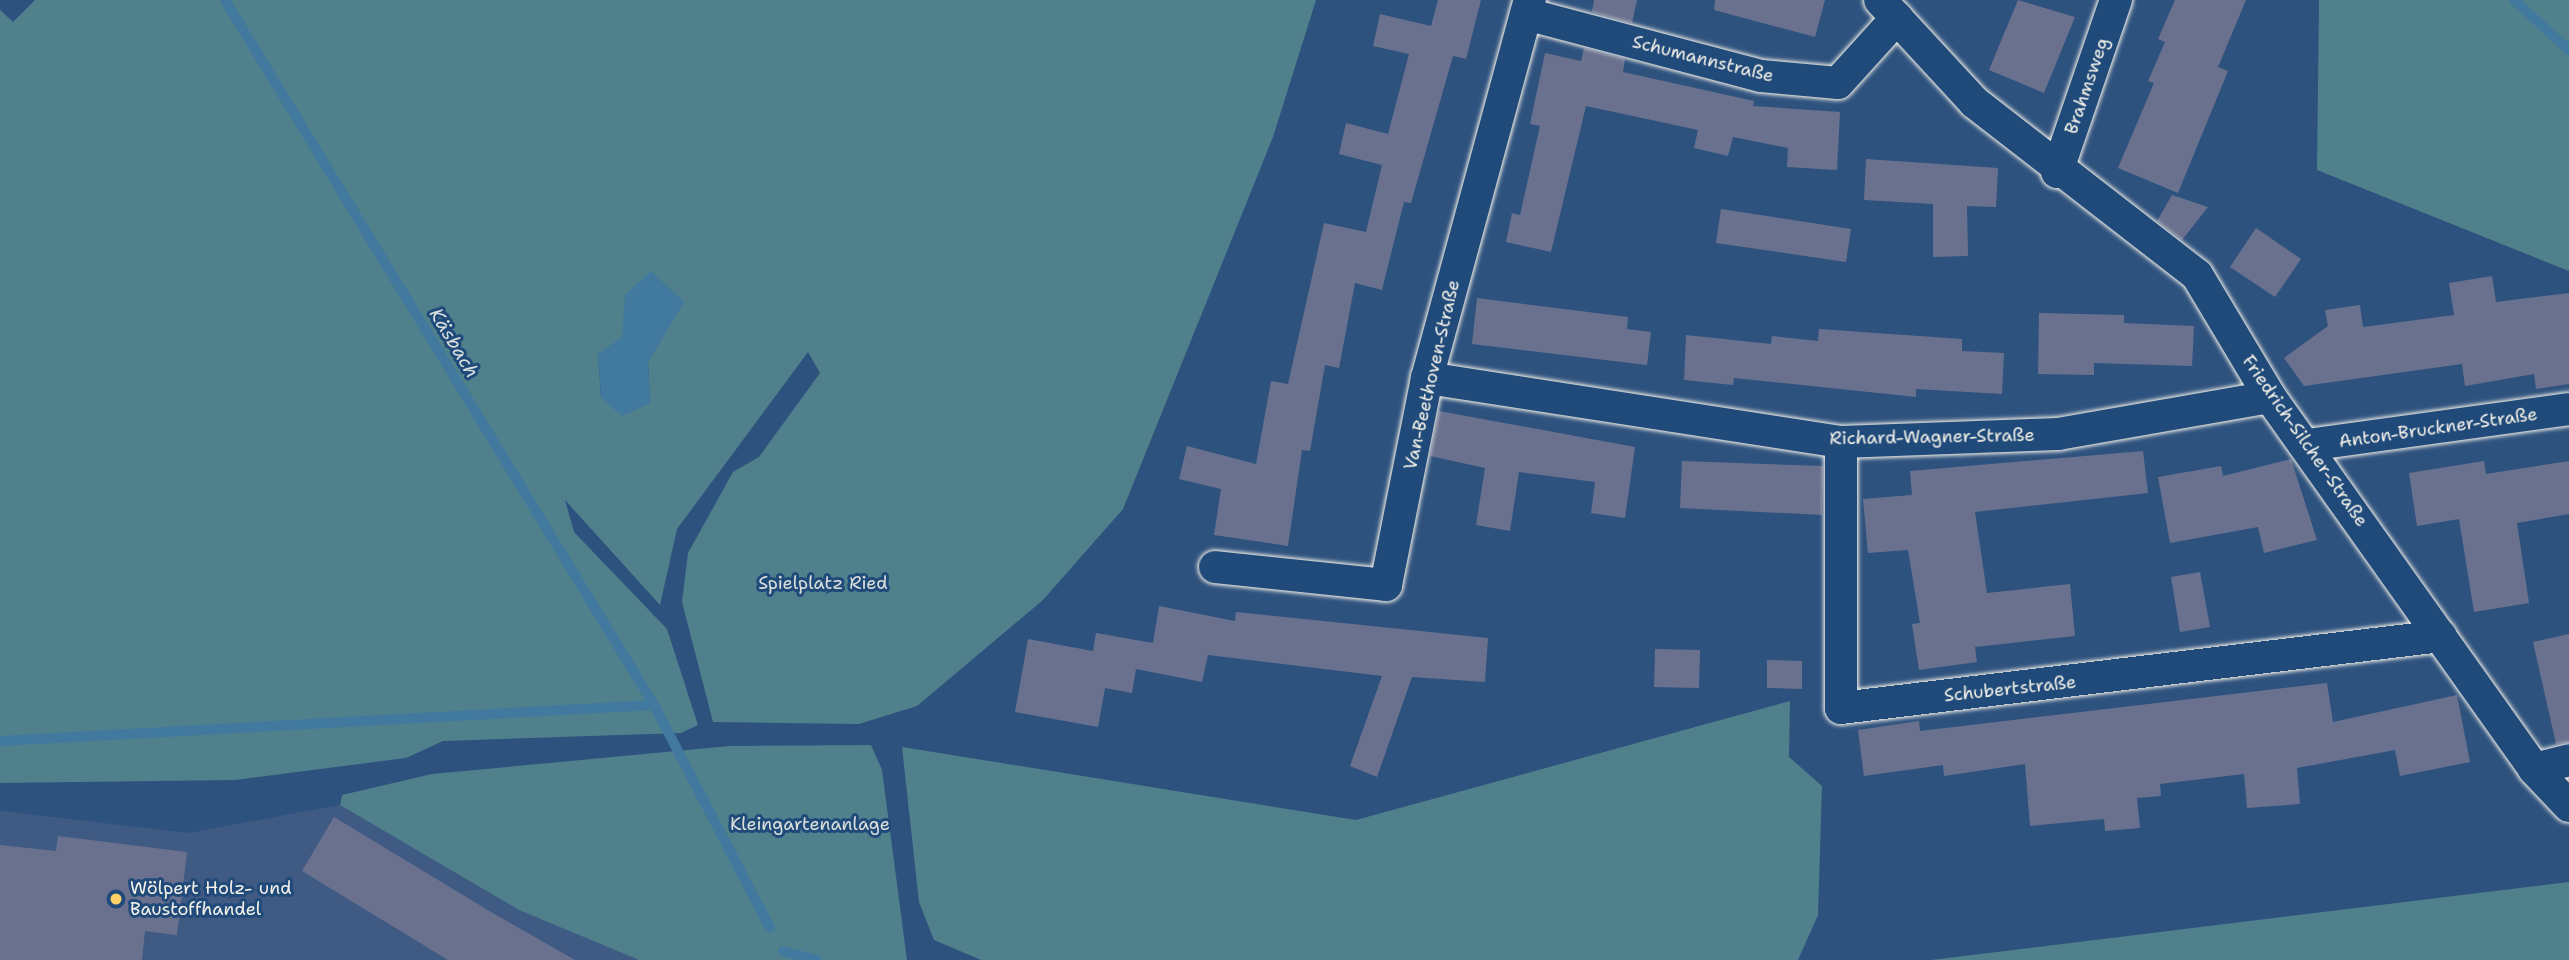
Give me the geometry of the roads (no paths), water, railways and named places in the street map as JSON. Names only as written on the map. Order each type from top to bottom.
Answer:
[{"type":"street","name":"Brahmsweg","points":[[2057,172],[2116,0]]},
{"type":"street","name":"Schumannstraße","points":[[1528,7],[1761,76],[1838,83],[1889,9]]},
{"type":"street","name":"Van-Beethoven-Straße","points":[[1214,567],[1386,585],[1427,378],[1528,7]]},
{"type":"street","name":"Friedrich-Silcher-Straße","points":[[1889,9],[1974,102],[2057,172],[2197,275],[2270,397],[2307,445],[2534,769],[2569,806]]},
{"type":"street","name":"Richard-Wagner-Straße","points":[[1427,378],[1841,442],[2058,434],[2270,397]]},
{"type":"street","name":"Anton-Bruckner-Straße","points":[[2307,445],[2569,410]]},
{"type":"street","name":"Schubertstraße","points":[[1841,442],[1841,708],[2441,636]]},
{"type":"street","points":[[2534,769],[2569,760]]},
{"type":"waterway","name":"Käsbach","points":[[225,0],[654,705],[770,928]]},
{"type":"waterway","points":[[2514,0],[2569,50]]},
{"type":"waterway","name":"Käsbach","points":[[0,741],[654,705]]},
{"type":"waterway","name":"Käsbach","points":[[783,951],[817,960]]},
{"type":"place","name":"Wölpert Holz- und Baustoffhandel","points":[[116,899]]},
{"type":"park label","name":"Spielplatz Ried","points":[[823,583]]},
{"type":"park label","name":"Kleingartenanlage","points":[[810,824]]}]
